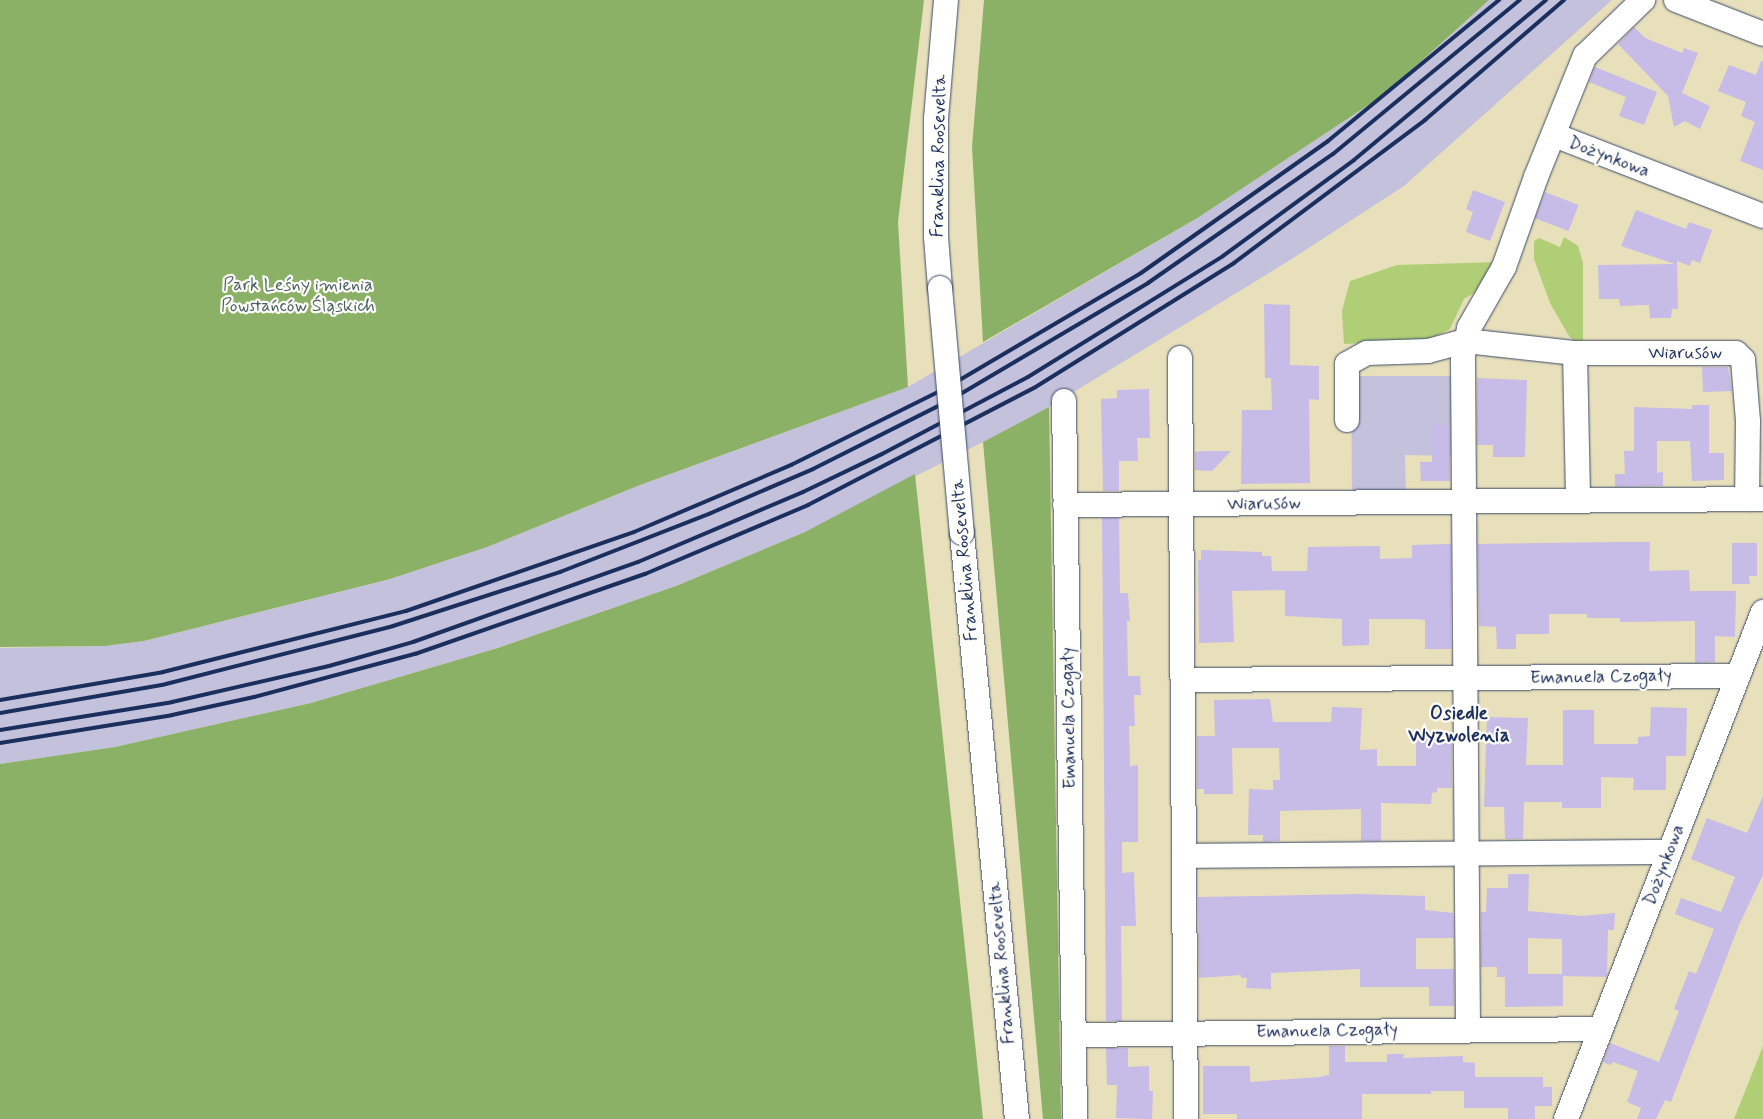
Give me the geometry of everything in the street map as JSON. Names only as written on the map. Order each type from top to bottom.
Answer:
[{"type":"street","name":"Franklina Roosevelta","points":[[946,0],[936,119],[936,237],[1017,1119]]},
{"type":"street","name":"Dożynkowa","points":[[1643,0],[1585,56],[1554,135],[1763,216]]},
{"type":"street","points":[[1676,0],[1763,34]]},
{"type":"street","points":[[1468,1029],[1462,377],[1466,341],[1476,316],[1504,267],[1554,135]]},
{"type":"street","name":"Wiarusów","points":[[1065,504],[1181,505],[1755,499],[1743,360],[1736,353],[1575,353],[1466,341],[1428,351],[1367,353],[1356,357],[1347,364],[1347,420]]},
{"type":"street","points":[[1575,353],[1578,500]]},
{"type":"street","points":[[1180,358],[1186,1119]]},
{"type":"street","name":"Emanuela Czogały","points":[[1064,401],[1075,1119]]},
{"type":"street","name":"Dożynkowa","points":[[1566,1119],[1602,1029],[1668,852],[1763,612]]},
{"type":"street","name":"Emanuela Czogały","points":[[1183,680],[1738,676]]},
{"type":"street","points":[[1184,856],[1668,852]]},
{"type":"street","name":"Emanuela Czogały","points":[[1074,1035],[1468,1029],[1602,1029]]},
{"type":"shaded area","points":[[1489,0],[1612,0],[1404,186],[1287,262],[1049,407],[983,442],[805,532],[676,586],[498,648],[311,703],[115,747],[0,764],[0,648],[105,646],[144,641],[390,579],[487,547],[640,485],[908,387],[1199,217],[1385,94]]},
{"type":"shaded area","points":[[1351,376],[1456,376],[1456,456],[1405,455],[1406,496],[1352,497]]},
{"type":"green space","name":"Park Leśny imienia Powstańców Śląskich","points":[[0,0],[924,0],[898,222],[908,387],[640,485],[487,547],[390,579],[144,641],[105,646],[0,647]]},
{"type":"green space","points":[[984,0],[1489,0],[1385,94],[1199,217],[983,342],[972,147]]},
{"type":"green space","points":[[1564,237],[1578,246],[1583,263],[1583,342],[1575,342],[1569,336],[1550,303],[1534,259],[1534,241],[1539,238],[1560,247]]},
{"type":"green space","points":[[1500,262],[1489,284],[1464,299],[1450,329],[1428,340],[1344,344],[1342,311],[1350,281],[1397,265]]},
{"type":"green space","points":[[1049,407],[1061,1119],[1043,1119],[983,442]]},
{"type":"green space","points":[[915,474],[983,1119],[0,1119],[0,764],[115,747],[311,703],[498,648],[676,586],[805,532]]},
{"type":"green space","points":[[1763,1046],[1763,1119],[1734,1119]]},
{"type":"building","points":[[1634,27],[1645,38],[1682,53],[1684,48],[1698,53],[1682,93],[1710,106],[1700,129],[1685,121],[1674,127],[1668,96],[1618,44]]},
{"type":"building","points":[[1761,61],[1763,61],[1763,170],[1740,161],[1755,122],[1741,116],[1746,102],[1718,91],[1729,65],[1756,75]]},
{"type":"building","points":[[1595,67],[1657,92],[1644,125],[1619,116],[1626,97],[1589,82]]},
{"type":"building","points":[[1473,190],[1505,202],[1490,241],[1466,232],[1473,212],[1466,209]]},
{"type":"building","points":[[1545,192],[1579,205],[1569,231],[1535,218]]},
{"type":"building","points":[[1636,210],[1686,229],[1689,222],[1712,230],[1700,263],[1692,260],[1690,266],[1677,261],[1678,309],[1672,309],[1671,318],[1650,318],[1649,305],[1620,306],[1619,299],[1599,299],[1598,265],[1675,264],[1621,246]]},
{"type":"building","points":[[1264,304],[1290,305],[1290,365],[1319,366],[1319,400],[1309,399],[1310,483],[1241,484],[1242,410],[1272,410],[1271,378],[1265,378]]},
{"type":"building","points":[[1702,367],[1728,367],[1732,391],[1703,392]]},
{"type":"building","points":[[1477,378],[1527,380],[1525,457],[1493,457],[1493,445],[1477,445]]},
{"type":"building","points":[[1149,389],[1150,438],[1137,438],[1138,461],[1119,461],[1119,491],[1103,491],[1101,399],[1117,398],[1117,390]]},
{"type":"building","points":[[1692,405],[1709,405],[1709,453],[1724,453],[1724,480],[1692,481],[1690,441],[1657,441],[1657,473],[1663,472],[1663,486],[1615,487],[1615,474],[1625,474],[1624,451],[1634,451],[1634,407],[1692,409]]},
{"type":"building","points":[[1432,425],[1450,426],[1450,481],[1421,481],[1420,462],[1432,462]]},
{"type":"building","points":[[1231,451],[1212,471],[1195,470],[1195,452]]},
{"type":"building","points":[[1102,518],[1119,518],[1120,593],[1128,593],[1130,621],[1127,621],[1128,676],[1140,676],[1141,695],[1134,695],[1135,726],[1129,726],[1130,766],[1138,765],[1138,842],[1122,842],[1122,873],[1134,872],[1136,926],[1121,926],[1122,1021],[1106,1021]]},
{"type":"building","points":[[1650,542],[1649,571],[1689,570],[1690,591],[1736,591],[1735,637],[1715,636],[1715,662],[1695,663],[1695,621],[1620,622],[1620,618],[1587,618],[1587,614],[1549,614],[1549,634],[1516,634],[1516,649],[1497,649],[1496,627],[1479,626],[1478,544]]},
{"type":"building","points":[[1732,543],[1757,543],[1757,576],[1749,576],[1750,584],[1732,584]]},
{"type":"building","points":[[1451,544],[1451,649],[1425,649],[1425,620],[1414,619],[1369,619],[1369,645],[1342,646],[1342,619],[1285,616],[1285,590],[1232,591],[1234,642],[1199,643],[1198,560],[1201,560],[1201,550],[1262,552],[1262,556],[1271,556],[1272,571],[1307,571],[1308,547],[1380,546],[1380,559],[1412,558],[1412,545]]},
{"type":"building","points":[[1270,699],[1273,722],[1331,722],[1332,707],[1362,708],[1360,750],[1377,749],[1377,766],[1416,766],[1416,736],[1452,737],[1452,788],[1437,788],[1437,792],[1432,793],[1431,804],[1381,803],[1381,841],[1361,841],[1361,809],[1280,811],[1280,841],[1263,842],[1263,835],[1248,835],[1249,789],[1273,790],[1273,780],[1280,780],[1279,748],[1232,748],[1233,794],[1204,794],[1204,789],[1197,789],[1197,736],[1215,736],[1214,700]]},
{"type":"building","points":[[1651,707],[1687,708],[1686,756],[1666,756],[1666,790],[1633,790],[1634,778],[1601,777],[1601,808],[1562,808],[1562,802],[1524,802],[1523,839],[1505,839],[1504,807],[1484,807],[1487,717],[1528,718],[1526,765],[1563,765],[1563,710],[1594,710],[1594,744],[1638,744],[1638,737],[1650,736]]},
{"type":"building","points":[[1763,796],[1763,875],[1739,925],[1671,1102],[1665,1100],[1656,1119],[1637,1119],[1641,1108],[1627,1102],[1638,1071],[1613,1062],[1610,1065],[1603,1062],[1610,1043],[1659,1062],[1679,1011],[1674,1009],[1689,971],[1696,974],[1714,929],[1675,914],[1681,898],[1721,912],[1735,877],[1691,859],[1707,818],[1747,833]]},
{"type":"building","points":[[1508,874],[1529,874],[1528,911],[1582,916],[1615,913],[1614,930],[1608,930],[1607,977],[1563,976],[1563,1006],[1505,1007],[1505,977],[1497,977],[1497,967],[1481,967],[1481,912],[1486,912],[1487,888],[1508,888]],"holes":[[[1528,938],[1562,939],[1562,974],[1528,974]]]},
{"type":"building","points":[[1360,894],[1425,896],[1425,910],[1453,913],[1454,938],[1416,938],[1416,969],[1454,969],[1454,1006],[1429,1006],[1429,987],[1360,987],[1360,969],[1271,973],[1271,989],[1246,988],[1247,978],[1241,978],[1241,975],[1199,978],[1198,897]]},
{"type":"building","points":[[1329,1046],[1345,1046],[1345,1062],[1387,1062],[1387,1054],[1404,1054],[1403,1058],[1463,1056],[1463,1062],[1475,1063],[1475,1077],[1543,1077],[1543,1087],[1552,1087],[1552,1106],[1535,1106],[1535,1119],[1508,1119],[1508,1108],[1464,1108],[1464,1091],[1431,1091],[1431,1094],[1362,1094],[1362,1119],[1237,1119],[1237,1114],[1203,1114],[1203,1066],[1250,1066],[1250,1082],[1319,1077],[1329,1075]]},
{"type":"building","points":[[1106,1048],[1128,1048],[1128,1067],[1149,1066],[1149,1091],[1153,1091],[1152,1119],[1116,1118],[1117,1085],[1107,1085]]},
{"type":"railway","points":[[0,700],[163,672],[406,611],[634,532],[791,465],[946,388],[1141,273],[1328,141],[1499,0]]},
{"type":"railway","points":[[0,713],[162,685],[393,626],[560,572],[711,513],[813,469],[952,399],[1148,283],[1333,154],[1520,0]]},
{"type":"railway","points":[[0,730],[172,702],[329,666],[413,642],[638,562],[803,492],[882,454],[1028,377],[1223,256],[1354,160],[1546,0]]},
{"type":"railway","points":[[0,743],[172,715],[254,697],[415,654],[645,574],[808,505],[1034,388],[1234,263],[1425,120],[1564,0]]},
{"type":"district","name":"Osiedle Wyzwolenia","points":[[1459,725]]}]
